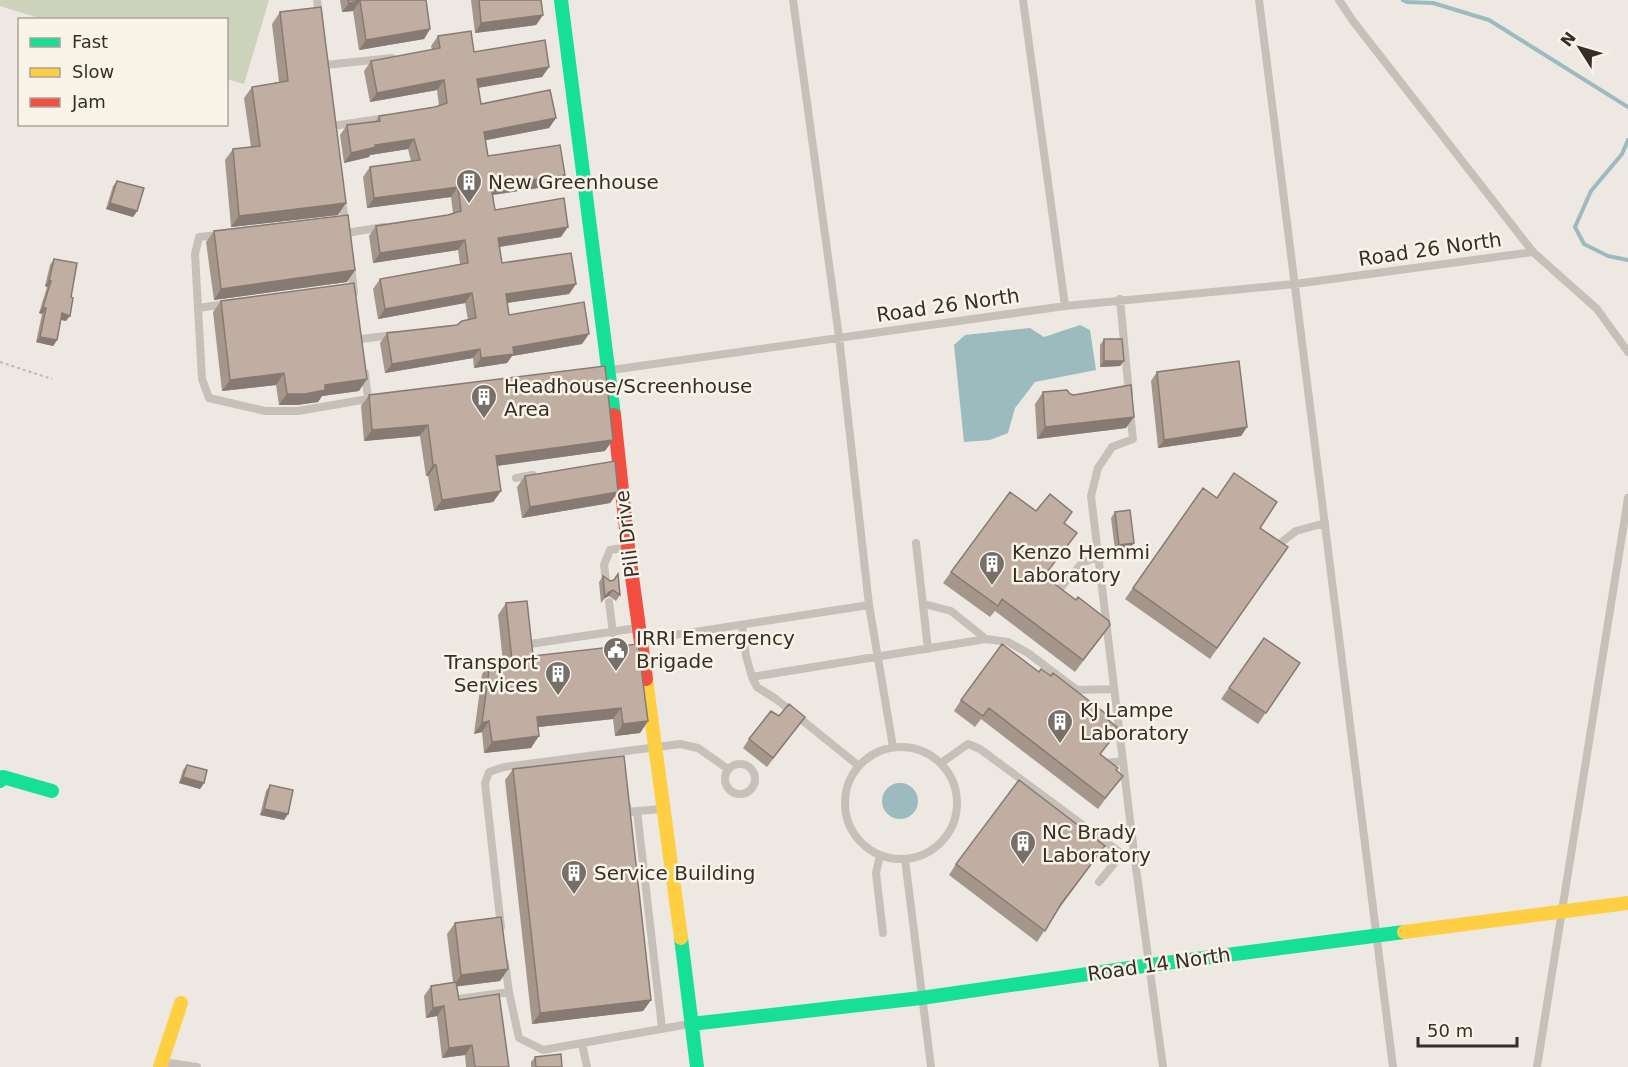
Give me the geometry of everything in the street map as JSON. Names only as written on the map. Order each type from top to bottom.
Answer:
[{"type":"street","name":"Pili Drive","points":[[561,0],[612,463],[628,547],[697,1067]]},
{"type":"street","points":[[0,782],[3,777],[52,791]]},
{"type":"street","name":"Road 14 North","points":[[691,1024],[921,998],[1150,965],[1628,903]]},
{"type":"street","points":[[161,1064],[181,1004]]},
{"type":"lane","points":[[317,0],[320,22]]},
{"type":"lane","points":[[794,0],[839,337],[868,605],[893,747]]},
{"type":"lane","points":[[1023,0],[1065,306]]},
{"type":"lane","points":[[1259,0],[1393,1067]]},
{"type":"lane","points":[[1339,0],[1533,252],[1597,309],[1628,352]]},
{"type":"lane","points":[[324,54],[326,75]]},
{"type":"lane","points":[[325,65],[402,57]]},
{"type":"lane","points":[[332,116],[334,138]]},
{"type":"lane","points":[[333,126],[392,117]]},
{"type":"lane","points":[[340,185],[348,244]]},
{"type":"lane","points":[[334,221],[345,220]]},
{"type":"lane","points":[[346,233],[393,226]]},
{"type":"lane","points":[[222,234],[200,237],[195,254],[202,379],[209,398],[265,411],[298,411],[379,398]]},
{"type":"lane","name":"Road 26 North","points":[[603,371],[1065,306],[1295,284],[1533,252]]},
{"type":"lane","points":[[349,254],[355,297]]},
{"type":"lane","points":[[342,288],[353,287]]},
{"type":"lane","points":[[1120,299],[1133,439],[1112,447],[1098,468],[1090,496],[1163,1067]]},
{"type":"lane","points":[[198,308],[231,303]]},
{"type":"lane","points":[[359,328],[361,349]]},
{"type":"lane","points":[[360,339],[404,334]]},
{"type":"lane","points":[[364,369],[368,399]]},
{"type":"lane","points":[[1119,391],[1128,389]]},
{"type":"lane","points":[[516,478],[539,474]]},
{"type":"lane","points":[[1538,1067],[1628,498]]},
{"type":"lane","points":[[1274,548],[1296,531],[1325,523]]},
{"type":"lane","points":[[916,543],[928,649]]},
{"type":"lane","points":[[606,581],[604,565],[610,550],[628,547]]},
{"type":"lane","points":[[1056,593],[1082,563],[1099,556]]},
{"type":"lane","points":[[609,602],[613,633]]},
{"type":"lane","points":[[924,603],[951,611],[986,639]]},
{"type":"lane","points":[[530,644],[613,633],[640,634],[742,625],[868,605]]},
{"type":"lane","points":[[742,625],[752,677],[757,687],[776,699],[859,766]]},
{"type":"lane","points":[[752,677],[986,639],[1008,642],[1028,652],[1077,690],[1114,689]]},
{"type":"lane","points":[[502,934],[485,783],[489,772],[504,767],[680,744],[698,748],[728,769]]},
{"type":"lane","points":[[941,763],[968,744],[980,749],[1122,854],[1134,853]]},
{"type":"lane","points":[[893,747],[910,747],[927,753],[941,763],[951,778],[956,796],[956,814],[949,831],[938,845],[922,855],[904,859],[892,859],[864,846],[852,832],[846,816],[844,798],[849,781],[859,766],[868,757],[893,747]]},
{"type":"lane","points":[[620,753],[622,765]]},
{"type":"lane","points":[[1106,763],[1123,761]]},
{"type":"lane","points":[[737,764],[751,768],[755,778],[752,788],[744,793],[730,790],[725,782],[728,769],[737,764]]},
{"type":"lane","points":[[627,800],[628,812],[664,809]]},
{"type":"lane","points":[[637,811],[663,1028]]},
{"type":"lane","points":[[1099,882],[1122,854]]},
{"type":"lane","points":[[880,855],[876,873],[883,933]]},
{"type":"lane","points":[[904,859],[931,1067]]},
{"type":"lane","points":[[505,957],[509,992],[519,1038],[543,1050],[691,1024]]},
{"type":"lane","points":[[458,999],[509,992]]},
{"type":"lane","points":[[582,1044],[587,1067]]},
{"type":"lane","points":[[161,1064],[197,1067]]},
{"type":"path","points":[[0,362],[52,379]]},
{"type":"green space","points":[[0,0],[269,0],[244,84],[228,79],[228,18],[39,18],[0,6]]},
{"type":"water","points":[[1080,325],[1090,330],[1096,370],[1035,382],[1015,408],[1008,433],[990,440],[964,442],[954,345],[965,335],[1030,328],[1044,337]]},
{"type":"water","points":[[900,783],[912,789],[918,801],[912,813],[900,819],[888,813],[882,801],[888,789]]},
{"type":"building","points":[[348,0],[426,0],[430,29],[366,40],[360,1],[349,3]]},
{"type":"building","points":[[479,0],[541,0],[543,15],[481,23]]},
{"type":"building","points":[[321,7],[346,203],[239,216],[233,149],[260,146],[252,87],[288,81],[280,12]]},
{"type":"building","points":[[471,31],[474,52],[545,40],[549,67],[477,79],[481,104],[550,90],[556,118],[484,132],[488,156],[560,145],[565,175],[491,186],[495,210],[564,198],[568,227],[498,238],[502,263],[571,253],[576,284],[506,294],[509,315],[584,302],[589,334],[513,347],[514,354],[481,358],[480,349],[392,364],[387,333],[457,325],[462,321],[476,318],[472,293],[385,309],[380,279],[468,263],[465,240],[380,253],[376,226],[461,211],[458,187],[374,198],[370,167],[420,160],[414,139],[375,145],[376,147],[351,153],[347,125],[380,121],[379,116],[447,103],[444,80],[377,93],[371,61],[440,48],[438,36]]},
{"type":"building","points":[[117,181],[144,188],[137,211],[110,203]]},
{"type":"building","points":[[348,215],[355,270],[221,289],[214,231]]},
{"type":"building","points":[[54,259],[77,263],[70,316],[62,313],[57,340],[40,337],[46,308],[43,307],[51,281],[49,281]]},
{"type":"building","points":[[354,283],[367,379],[325,385],[325,390],[305,394],[287,394],[284,373],[230,380],[221,301]]},
{"type":"building","points":[[1104,339],[1122,339],[1124,361],[1104,361]]},
{"type":"building","points":[[1239,361],[1247,427],[1164,440],[1157,372]]},
{"type":"building","name":"Headhouse/Screenhouse Area","points":[[605,366],[613,440],[496,456],[501,491],[442,500],[436,465],[433,465],[428,425],[372,430],[369,395]]},
{"type":"building","points":[[1131,385],[1134,417],[1045,427],[1043,392],[1067,390],[1074,395]]},
{"type":"building","points":[[615,461],[618,492],[530,507],[525,476]]},
{"type":"building","points":[[1234,473],[1277,502],[1260,528],[1288,547],[1217,648],[1133,588],[1203,488],[1217,498]]},
{"type":"building","name":"Kenzo Hemmi Laboratory","points":[[1010,492],[1036,511],[1050,494],[1072,512],[1064,523],[1077,533],[1044,576],[1076,600],[1078,597],[1109,621],[1110,625],[1083,660],[1002,599],[998,606],[951,572]]},
{"type":"building","points":[[1130,510],[1134,543],[1119,545],[1115,512]]},
{"type":"building","points":[[618,574],[620,595],[613,590],[605,597],[603,576],[610,581],[614,580]]},
{"type":"building","name":"Transport Services","points":[[527,601],[533,656],[638,644],[648,721],[623,724],[621,708],[537,717],[539,736],[492,742],[489,721],[482,723],[490,663],[512,661],[506,603]]},
{"type":"building","points":[[1264,638],[1300,663],[1266,713],[1229,688]]},
{"type":"building","points":[[1002,644],[1039,672],[1041,669],[1051,676],[1053,673],[1110,717],[1107,719],[1117,727],[1112,733],[1115,735],[1100,754],[1118,768],[1116,770],[1123,776],[1105,798],[989,708],[983,716],[961,700]]},
{"type":"building","points":[[789,704],[805,717],[773,758],[749,739],[771,711],[779,716]]},
{"type":"building","name":"Service Building","points":[[624,756],[651,1000],[540,1013],[513,769]]},
{"type":"building","points":[[187,765],[207,770],[204,783],[183,777]]},
{"type":"building","name":"NC Brady Laboratory","points":[[1019,780],[1105,846],[1061,904],[1045,931],[956,864]]},
{"type":"building","points":[[270,785],[293,790],[288,814],[264,809]]},
{"type":"building","points":[[501,917],[508,969],[461,975],[455,923]]},
{"type":"building","points":[[456,982],[459,1000],[499,994],[509,1067],[475,1067],[472,1045],[449,1048],[444,1006],[433,1008],[431,986]]},
{"type":"building","points":[[561,1054],[562,1067],[536,1067],[535,1057]]},
{"type":"waterway","points":[[1403,0],[1433,3],[1489,20],[1628,107]]},
{"type":"waterway","points":[[1628,140],[1622,154],[1591,191],[1575,227],[1584,244],[1608,256],[1628,260]]},
{"type":"traffic: fast","points":[[561,0],[614,415]]},
{"type":"traffic: fast","points":[[0,781],[3,777],[52,791]]},
{"type":"traffic: fast","points":[[691,1024],[921,998],[1404,932]]},
{"type":"traffic: fast","points":[[681,938],[697,1067]]},
{"type":"traffic: slow","points":[[646,679],[681,938]]},
{"type":"traffic: slow","points":[[1404,932],[1628,903]]},
{"type":"traffic: slow","points":[[160,1067],[181,1003]]},
{"type":"traffic: jam","points":[[614,415],[628,547],[646,679]]},
{"type":"place","name":"New Greenhouse","points":[[469,205]]},
{"type":"place","name":"Headhouse/Screenhouse Area","points":[[484,420]]},
{"type":"place","name":"Kenzo Hemmi Laboratory","points":[[992,587]]},
{"type":"place","name":"IRRI Emergency Brigade","points":[[616,673]]},
{"type":"place","name":"Transport Services","points":[[558,697]]},
{"type":"place","name":"KJ Lampe Laboratory","points":[[1060,745]]},
{"type":"place","name":"NC Brady Laboratory","points":[[1023,866]]},
{"type":"place","name":"Service Building","points":[[574,896]]}]
